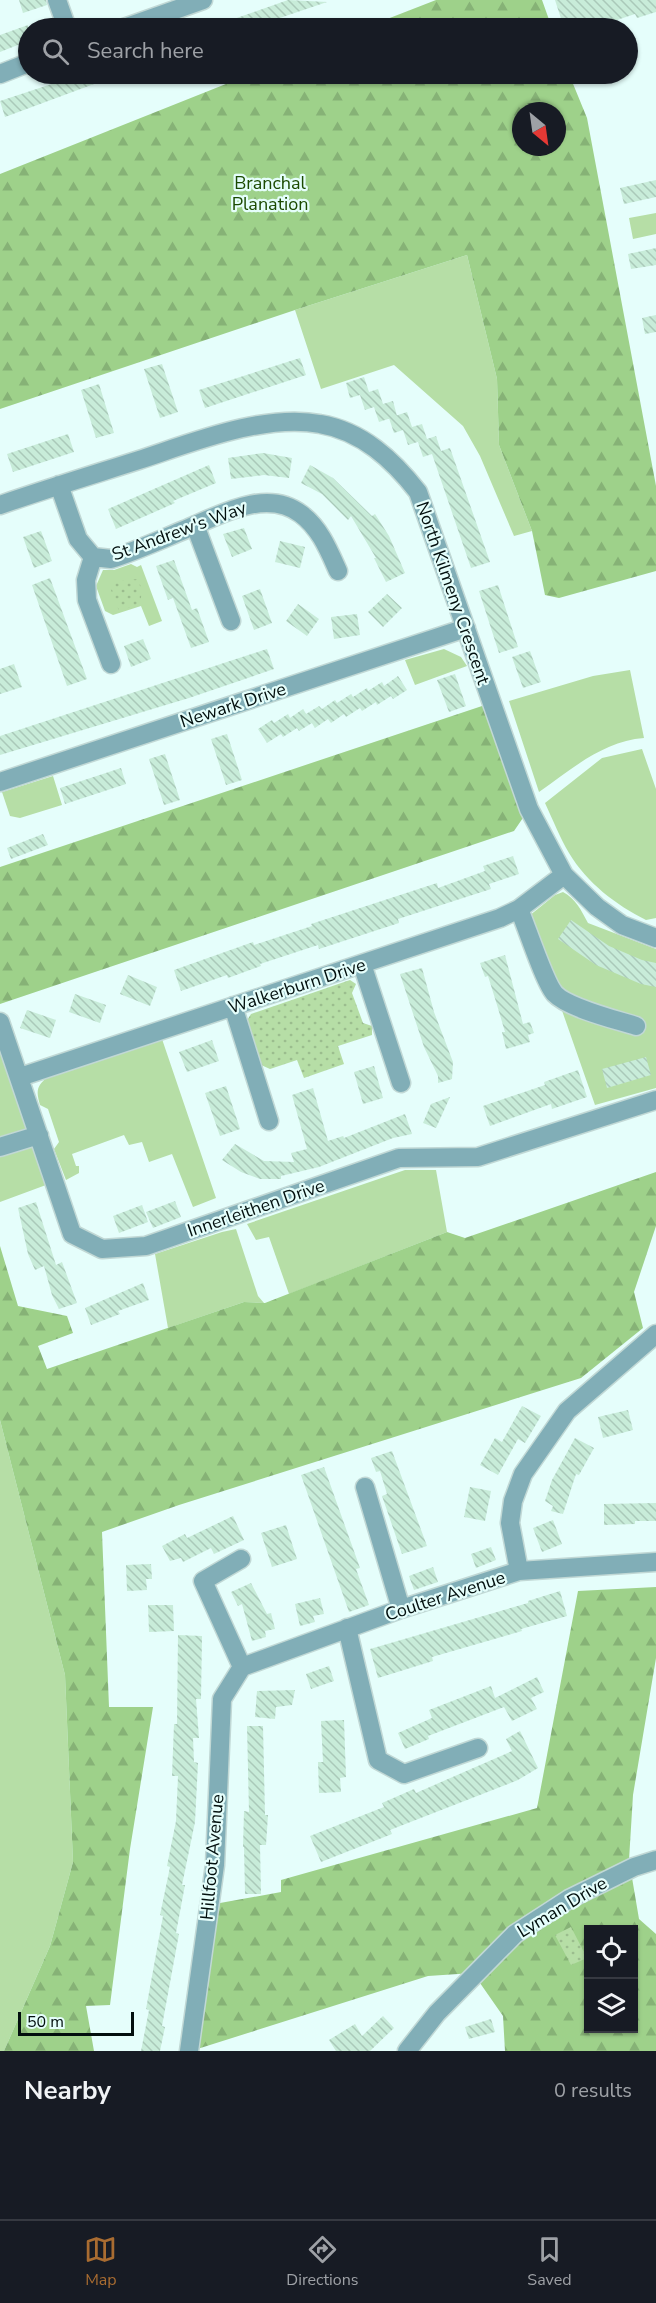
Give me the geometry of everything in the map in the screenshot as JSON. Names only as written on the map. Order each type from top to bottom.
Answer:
[{"type":"street","points":[[57,0],[63,18]]},
{"type":"street","points":[[153,18],[204,0]]},
{"type":"street","points":[[0,74],[18,67]]},
{"type":"street","name":"North Kilmeny Crescent","points":[[0,505],[267,422],[293,421],[321,424],[360,437],[404,474],[418,492],[529,809],[564,875],[597,907],[622,925],[656,938]]},
{"type":"street","points":[[59,485],[78,539],[93,557],[86,580],[87,600],[111,664]]},
{"type":"street","name":"St Andrew's Way","points":[[93,557],[111,559],[237,508],[270,503],[286,506],[301,513],[323,540],[338,571]]},
{"type":"street","points":[[195,525],[231,621]]},
{"type":"street","name":"Newark Drive","points":[[0,782],[466,628]]},
{"type":"street","name":"Walkerburn Drive","points":[[20,1077],[500,918],[519,909],[564,875]]},
{"type":"street","points":[[519,909],[555,994],[601,1015],[636,1026]]},
{"type":"street","points":[[362,964],[401,1083]]},
{"type":"street","points":[[233,1006],[269,1121]]},
{"type":"street","name":"Innerleithen Drive","points":[[0,1022],[72,1234],[102,1249],[146,1246],[399,1158],[478,1157],[656,1100]]},
{"type":"street","points":[[0,1147],[39,1135]]},
{"type":"street","points":[[519,1571],[510,1523],[513,1501],[523,1474],[567,1411],[656,1334]]},
{"type":"street","points":[[365,1486],[401,1609]]},
{"type":"street","points":[[241,1559],[203,1581],[242,1667]]},
{"type":"street","name":"Coulter Avenue","points":[[242,1667],[401,1609],[519,1571],[656,1562]]},
{"type":"street","points":[[347,1628],[378,1760],[404,1774],[478,1748]]},
{"type":"street","name":"Hillfoot Avenue","points":[[189,2051],[215,1865],[222,1699],[242,1667]]},
{"type":"street","name":"Lyman Drive","points":[[407,2051],[437,2013],[515,1934],[569,1899],[634,1866],[656,1860]]},
{"type":"green space","points":[[436,0],[542,0],[548,18],[390,18]]},
{"type":"green space","name":"Branchal Planation","points":[[226,84],[573,84],[587,118],[656,486],[656,571],[559,598],[545,595],[532,531],[499,445],[497,379],[467,255],[0,409],[0,174]]},
{"type":"green space","points":[[656,213],[656,234],[633,239],[629,218]]},
{"type":"green space","points":[[467,255],[497,379],[499,445],[532,531],[514,536],[480,456],[463,426],[394,365],[321,389],[295,310]]},
{"type":"green space","points":[[131,564],[137,567],[141,565],[162,621],[149,626],[141,606],[113,615],[105,611],[96,586],[103,570],[114,570]]},
{"type":"green space","points":[[138,579],[142,590],[140,604],[119,611],[108,582]]},
{"type":"green space","points":[[444,649],[461,657],[467,666],[415,685],[405,660]]},
{"type":"green space","points":[[630,670],[644,738],[629,740],[601,750],[539,792],[509,701],[593,676]]},
{"type":"green space","points":[[491,703],[529,809],[514,831],[0,1004],[0,867]]},
{"type":"green space","points":[[642,749],[656,789],[656,918],[646,920],[613,900],[584,874],[566,847],[545,803],[602,758]]},
{"type":"green space","points":[[53,776],[62,805],[20,818],[10,816],[2,792]]},
{"type":"green space","points":[[563,892],[575,901],[588,923],[656,949],[656,1088],[595,1105],[529,916],[555,895]]},
{"type":"green space","points":[[350,980],[356,984],[352,993],[363,1023],[372,1026],[372,1035],[338,1046],[344,1064],[304,1078],[297,1060],[270,1069],[261,1065],[246,1022],[251,1014]]},
{"type":"green space","points":[[162,1039],[216,1198],[193,1207],[172,1154],[149,1162],[142,1142],[129,1145],[124,1135],[72,1154],[76,1166],[79,1166],[79,1173],[66,1180],[54,1149],[59,1142],[48,1109],[40,1105],[38,1096],[39,1086],[49,1076]]},
{"type":"green space","points":[[0,1051],[46,1185],[0,1202]]},
{"type":"green space","points":[[405,1170],[436,1170],[447,1232],[289,1294],[269,1237],[256,1240],[247,1224]]},
{"type":"green space","points":[[656,1172],[656,1226],[634,1292],[643,1328],[581,1378],[179,1505],[102,1532],[109,1707],[153,1707],[130,1849],[110,2005],[86,2006],[94,2051],[4,2051],[50,1946],[73,1862],[65,1675],[0,1420],[0,1246],[18,1306],[67,1316],[73,1333],[38,1346],[47,1369],[244,1302],[265,1303],[447,1232],[465,1238]]},
{"type":"green space","points":[[236,1229],[258,1296],[264,1303],[244,1302],[168,1328],[155,1254]]},
{"type":"green space","points":[[0,1420],[65,1675],[73,1862],[50,1946],[4,2051],[0,2051]]},
{"type":"green space","points":[[656,1587],[656,1658],[633,1795],[629,1860],[639,1919],[656,1934],[656,2051],[505,2051],[503,2016],[473,1973],[428,1976],[191,2051],[209,1905],[281,1892],[281,1880],[537,1808],[578,1591]]},
{"type":"green space","points":[[571,1927],[584,1952],[584,1959],[571,1965],[555,1935]]},
{"type":"building","points":[[19,0],[46,0],[47,5],[23,13]]},
{"type":"building","points":[[288,0],[327,2],[280,18],[237,18]]},
{"type":"building","points":[[555,0],[656,0],[656,12],[637,18],[635,14],[623,18],[561,18]]},
{"type":"building","points":[[18,29],[18,45],[0,52],[0,35]]},
{"type":"building","points":[[52,84],[94,84],[5,117],[0,101]]},
{"type":"building","points":[[656,180],[656,197],[624,204],[620,188]]},
{"type":"building","points":[[656,248],[656,265],[631,269],[628,254]]},
{"type":"building","points":[[656,315],[656,332],[645,334],[642,318]]},
{"type":"building","points":[[300,358],[306,375],[205,408],[199,390]]},
{"type":"building","points":[[162,364],[178,412],[160,418],[144,369]]},
{"type":"building","points":[[364,377],[369,392],[378,389],[383,404],[393,401],[397,416],[379,422],[374,407],[365,410],[360,395],[350,398],[346,383]]},
{"type":"building","points":[[99,384],[114,433],[96,438],[81,390]]},
{"type":"building","points":[[407,412],[412,427],[422,424],[427,439],[408,445],[403,430],[394,433],[389,418]]},
{"type":"building","points":[[68,434],[74,452],[13,472],[7,454]]},
{"type":"building","points":[[436,436],[441,451],[450,448],[490,562],[471,568],[432,454],[423,457],[418,442]]},
{"type":"building","points":[[263,453],[292,458],[289,478],[264,475],[231,479],[228,458]]},
{"type":"building","points":[[209,465],[216,483],[116,529],[108,509]]},
{"type":"building","points":[[310,465],[333,478],[372,516],[375,514],[389,536],[405,573],[386,582],[374,558],[376,558],[351,516],[348,520],[322,494],[301,483]]},
{"type":"building","points":[[244,528],[252,549],[232,557],[223,534]]},
{"type":"building","points":[[41,531],[52,561],[34,568],[23,537]]},
{"type":"building","points":[[280,541],[305,547],[300,568],[275,562]]},
{"type":"building","points":[[174,560],[192,610],[197,608],[209,642],[191,648],[173,598],[168,600],[156,566]]},
{"type":"building","points":[[50,578],[87,679],[67,686],[32,585]]},
{"type":"building","points":[[498,585],[518,647],[499,653],[479,591]]},
{"type":"building","points":[[260,589],[272,623],[254,630],[242,596]]},
{"type":"building","points":[[387,594],[402,608],[383,627],[368,612]]},
{"type":"building","points":[[298,604],[319,619],[307,636],[286,621]]},
{"type":"building","points":[[357,614],[360,635],[334,639],[331,617]]},
{"type":"building","points":[[143,639],[151,659],[131,667],[124,646]]},
{"type":"building","points":[[267,649],[274,669],[189,698],[0,755],[0,736]]},
{"type":"building","points":[[530,651],[541,682],[523,688],[512,657]]},
{"type":"building","points":[[14,664],[22,687],[0,694],[0,669]]},
{"type":"building","points":[[455,674],[466,706],[449,712],[437,680]]},
{"type":"building","points":[[398,676],[407,690],[393,699],[391,696],[362,711],[360,708],[346,717],[344,714],[331,723],[328,719],[315,728],[306,714],[319,706],[322,709],[335,700],[337,703],[351,694],[353,697],[367,688],[368,691],[382,682],[384,686]]},
{"type":"building","points":[[303,709],[312,723],[299,731],[297,728],[283,737],[281,734],[267,743],[258,729],[288,714],[290,718]]},
{"type":"building","points":[[227,734],[242,780],[226,785],[211,739]]},
{"type":"building","points":[[165,754],[180,800],[164,805],[149,759]]},
{"type":"building","points":[[121,768],[126,784],[65,804],[60,788]]},
{"type":"building","points":[[43,834],[48,845],[11,859],[7,848]]},
{"type":"building","points":[[513,856],[519,874],[489,884],[491,889],[398,919],[399,923],[319,949],[318,945],[260,964],[261,966],[228,978],[227,975],[181,991],[174,970],[437,883],[438,888],[485,871],[483,866]]},
{"type":"building","points":[[571,920],[609,946],[642,960],[656,963],[656,987],[641,984],[596,965],[558,939]]},
{"type":"building","points":[[505,955],[523,1024],[530,1022],[534,1033],[528,1035],[530,1042],[506,1049],[502,1032],[505,1032],[497,1005],[488,976],[485,977],[480,963]]},
{"type":"building","points":[[422,968],[434,1012],[453,1062],[452,1079],[438,1083],[438,1076],[424,1047],[400,974]]},
{"type":"building","points":[[128,975],[157,987],[150,1006],[120,994]]},
{"type":"building","points":[[75,994],[106,1005],[100,1023],[69,1012]]},
{"type":"building","points":[[27,1010],[56,1020],[50,1038],[20,1028]]},
{"type":"building","points":[[212,1040],[219,1061],[187,1072],[179,1052]]},
{"type":"building","points":[[646,1057],[651,1075],[607,1088],[602,1069]]},
{"type":"building","points":[[374,1066],[383,1098],[363,1104],[354,1072]]},
{"type":"building","points":[[578,1070],[587,1097],[552,1109],[551,1104],[490,1126],[483,1106],[545,1085],[544,1082]]},
{"type":"building","points":[[226,1086],[240,1129],[220,1136],[205,1093]]},
{"type":"building","points":[[313,1088],[328,1141],[343,1136],[344,1138],[405,1114],[412,1134],[393,1138],[319,1167],[281,1176],[281,1179],[260,1179],[241,1172],[222,1160],[235,1144],[264,1161],[294,1162],[291,1153],[307,1149],[292,1095]]},
{"type":"building","points":[[450,1097],[436,1128],[423,1123],[431,1104]]},
{"type":"building","points":[[175,1201],[181,1217],[153,1228],[146,1212]]},
{"type":"building","points":[[36,1202],[56,1265],[62,1262],[77,1303],[59,1309],[52,1295],[44,1266],[35,1270],[28,1254],[18,1208]]},
{"type":"building","points":[[142,1205],[148,1222],[119,1233],[113,1216]]},
{"type":"building","points":[[143,1283],[149,1300],[118,1311],[120,1314],[91,1325],[85,1308]]},
{"type":"building","points":[[522,1406],[541,1416],[525,1443],[518,1439],[498,1475],[480,1465],[495,1438],[502,1442]]},
{"type":"building","points":[[628,1410],[633,1430],[603,1438],[598,1417]]},
{"type":"building","points":[[575,1438],[594,1448],[579,1475],[576,1474],[563,1514],[551,1511],[553,1506],[545,1501],[552,1480]]},
{"type":"building","points":[[392,1451],[427,1546],[402,1554],[382,1496],[387,1494],[380,1471],[376,1472],[371,1458]]},
{"type":"building","points":[[324,1467],[360,1568],[356,1569],[369,1605],[349,1612],[301,1475]]},
{"type":"building","points":[[470,1487],[491,1491],[485,1521],[464,1517]]},
{"type":"building","points":[[656,1503],[656,1521],[604,1525],[604,1504]]},
{"type":"building","points":[[233,1516],[244,1540],[214,1554],[211,1548],[183,1562],[181,1558],[170,1561],[162,1546],[185,1534],[187,1538]]},
{"type":"building","points":[[553,1520],[562,1544],[542,1552],[533,1528]]},
{"type":"building","points":[[286,1525],[297,1559],[272,1567],[261,1533]]},
{"type":"building","points":[[491,1547],[496,1560],[476,1568],[471,1554]]},
{"type":"building","points":[[151,1564],[152,1579],[146,1579],[147,1590],[127,1591],[126,1565]]},
{"type":"building","points":[[433,1567],[438,1582],[414,1590],[409,1576]]},
{"type":"building","points":[[251,1583],[267,1614],[271,1613],[275,1629],[265,1631],[266,1637],[252,1641],[242,1604],[238,1606],[231,1592]]},
{"type":"building","points":[[560,1591],[567,1616],[432,1657],[433,1661],[378,1678],[370,1649],[528,1603],[528,1601]]},
{"type":"building","points":[[320,1598],[324,1614],[313,1616],[315,1622],[300,1626],[295,1604]]},
{"type":"building","points":[[148,1605],[173,1605],[174,1631],[149,1632]]},
{"type":"building","points":[[178,1635],[202,1636],[201,1699],[196,1699],[199,1738],[193,1738],[194,1762],[198,1763],[195,1822],[182,1885],[185,1885],[176,1933],[179,1934],[162,2026],[165,2027],[160,2051],[141,2051],[149,2010],[146,2009],[163,1916],[160,1915],[170,1867],[167,1866],[176,1821],[178,1776],[172,1776],[174,1724],[177,1724]]},
{"type":"building","points":[[329,1666],[334,1681],[311,1689],[306,1674]]},
{"type":"building","points":[[537,1677],[544,1692],[531,1698],[537,1709],[512,1721],[504,1707],[428,1736],[429,1739],[405,1749],[398,1733],[432,1718],[429,1710],[491,1686],[495,1698]]},
{"type":"building","points":[[295,1690],[292,1705],[276,1707],[275,1719],[255,1717],[257,1691]]},
{"type":"building","points":[[344,1720],[346,1777],[340,1778],[341,1792],[319,1793],[318,1762],[323,1762],[321,1721]]},
{"type":"building","points":[[247,1726],[263,1726],[265,1815],[268,1815],[266,1845],[260,1845],[261,1894],[245,1894],[244,1811],[249,1812]]},
{"type":"building","points":[[520,1731],[538,1768],[518,1780],[390,1830],[392,1834],[321,1862],[310,1836],[384,1807],[382,1803],[414,1789],[416,1793],[512,1751],[506,1739]]},
{"type":"building","points":[[383,2016],[394,2028],[370,2051],[336,2051],[329,2040],[355,2024],[362,2036]]},
{"type":"building","points":[[491,2019],[495,2032],[469,2039],[465,2027]]}]
